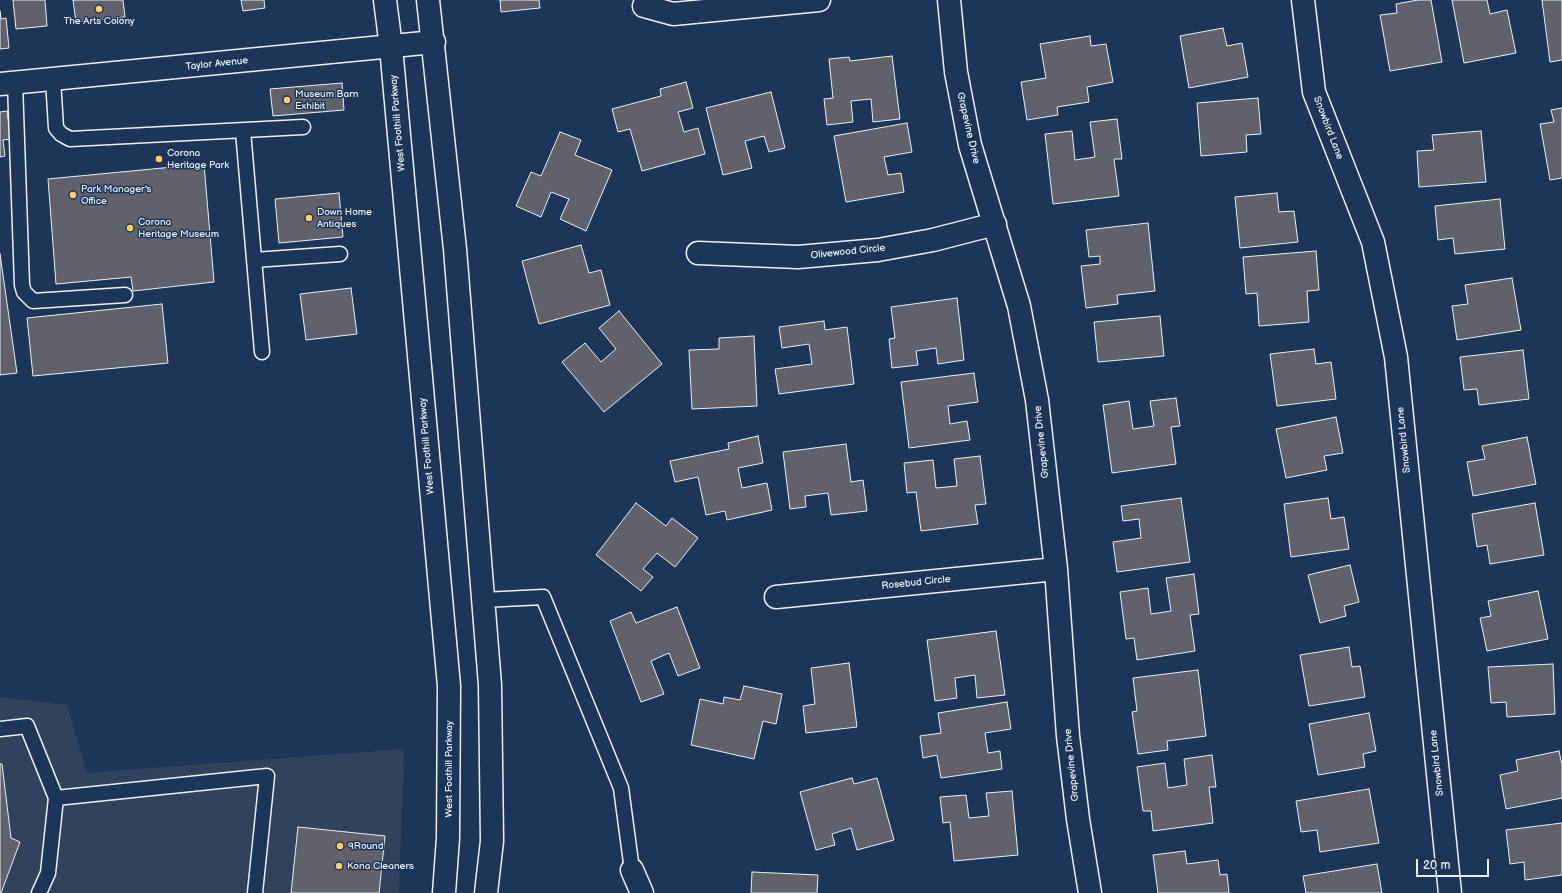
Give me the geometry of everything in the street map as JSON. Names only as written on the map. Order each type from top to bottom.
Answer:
[{"type":"street","name":"West Foothill Parkway","points":[[385,0],[391,47],[449,686],[448,838],[444,893]]},
{"type":"street","points":[[428,0],[434,42],[455,249],[490,685],[492,841],[486,893]]},
{"type":"street","points":[[642,3],[673,14],[819,0]]},
{"type":"street","name":"Grapevine Drive","points":[[949,0],[956,72],[970,145],[1019,306],[1037,400],[1056,569],[1068,736],[1078,819],[1090,893]]},
{"type":"street","name":"Snowbird Lane","points":[[1303,0],[1314,92],[1373,242],[1396,357],[1450,893]]},
{"type":"street","name":"Taylor Avenue","points":[[8,84],[434,42]]},
{"type":"street","name":"Olivewood Circle","points":[[698,253],[798,258],[878,250],[934,240],[995,224]]},
{"type":"street","name":"Rosebud Circle","points":[[776,597],[1056,569]]},
{"type":"street","points":[[632,870],[642,893]]},
{"type":"lane","points":[[53,79],[56,128],[61,134],[70,139],[303,127]]},
{"type":"lane","points":[[8,84],[22,285],[24,292],[33,301],[126,295]]},
{"type":"lane","points":[[243,131],[262,352]]},
{"type":"lane","points":[[254,260],[340,254]]},
{"type":"lane","points":[[483,600],[543,597],[621,788],[632,870]]},
{"type":"lane","points":[[0,729],[27,726],[56,798],[48,873],[39,893]]},
{"type":"lane","points":[[56,798],[267,776],[255,893]]},
{"type":"shaded area","points":[[0,697],[67,705],[87,773],[404,749],[399,893],[0,893]]},
{"type":"building","points":[[13,0],[45,0],[47,26],[16,29]]},
{"type":"building","name":"The Arts Colony","points":[[73,0],[123,0],[125,17],[76,22]]},
{"type":"building","points":[[241,0],[264,0],[265,8],[243,11]]},
{"type":"building","points":[[500,0],[539,0],[540,8],[501,12]]},
{"type":"building","points":[[1418,0],[1431,0],[1442,62],[1390,71],[1380,15],[1397,13],[1396,4]]},
{"type":"building","points":[[1452,0],[1487,0],[1490,14],[1507,10],[1516,53],[1464,63]]},
{"type":"building","points":[[1542,0],[1562,0],[1562,60],[1550,62]]},
{"type":"building","points":[[0,11],[1,19],[6,18],[9,48],[0,49]]},
{"type":"building","points":[[1223,28],[1227,46],[1242,43],[1248,77],[1189,88],[1180,36]]},
{"type":"building","points":[[1090,36],[1091,46],[1106,44],[1113,82],[1087,87],[1089,102],[1057,107],[1058,115],[1027,120],[1021,82],[1046,78],[1040,44]]},
{"type":"building","points":[[892,56],[900,119],[873,122],[871,99],[851,101],[853,122],[827,125],[824,99],[833,98],[829,59],[849,57],[850,61]]},
{"type":"building","points":[[686,82],[693,108],[678,112],[684,132],[698,128],[705,154],[642,171],[630,129],[618,132],[612,109],[661,96],[660,89]]},
{"type":"building","points":[[342,83],[344,110],[273,116],[270,89]]},
{"type":"building","points":[[771,92],[785,148],[769,152],[764,136],[745,141],[752,168],[723,175],[706,108]]},
{"type":"building","points":[[1258,98],[1261,134],[1246,135],[1247,152],[1201,156],[1197,103]]},
{"type":"building","points":[[1562,108],[1562,178],[1550,180],[1540,124],[1554,122],[1551,110]]},
{"type":"building","points":[[7,111],[11,139],[3,140],[5,156],[0,157],[0,112]]},
{"type":"building","points":[[1117,119],[1122,159],[1114,159],[1119,196],[1053,204],[1045,134],[1072,131],[1075,160],[1095,157],[1090,122]]},
{"type":"building","points":[[907,123],[912,152],[884,157],[888,175],[901,173],[904,192],[846,202],[834,136]]},
{"type":"building","points":[[1481,131],[1486,182],[1419,187],[1417,151],[1434,150],[1432,135]]},
{"type":"building","points":[[560,132],[581,140],[575,155],[612,170],[586,231],[560,219],[569,199],[551,192],[541,217],[516,206],[531,172],[541,176]]},
{"type":"building","name":"Corona Heritage Museum","points":[[204,164],[214,282],[133,291],[131,277],[56,284],[48,179]]},
{"type":"building","name":"Down Home Antiques","points":[[339,193],[343,237],[279,243],[275,199]]},
{"type":"building","points":[[1277,193],[1279,212],[1294,211],[1298,242],[1240,248],[1235,197]]},
{"type":"building","points":[[1500,199],[1505,249],[1455,254],[1453,238],[1438,240],[1435,206]]},
{"type":"building","points":[[1148,223],[1155,291],[1117,295],[1118,304],[1086,308],[1081,266],[1100,264],[1100,256],[1089,257],[1086,230]]},
{"type":"building","points":[[581,245],[589,273],[601,270],[610,305],[539,324],[522,261]]},
{"type":"building","points":[[1316,251],[1319,290],[1307,291],[1309,322],[1259,326],[1257,293],[1246,294],[1243,257]]},
{"type":"building","points":[[0,254],[17,373],[0,375]]},
{"type":"building","points":[[1512,278],[1521,330],[1457,340],[1452,306],[1468,304],[1465,285]]},
{"type":"building","points":[[351,288],[357,334],[306,340],[300,294]]},
{"type":"building","points":[[957,298],[964,360],[938,364],[936,348],[916,351],[918,365],[892,368],[889,339],[895,338],[891,307]]},
{"type":"building","points":[[162,304],[168,363],[33,376],[27,318]]},
{"type":"building","points":[[619,311],[662,364],[604,412],[562,362],[585,343],[601,362],[616,349],[599,328]]},
{"type":"building","points":[[1160,316],[1164,356],[1098,362],[1094,322]]},
{"type":"building","points":[[824,321],[825,330],[847,327],[854,384],[779,394],[775,369],[812,364],[809,344],[782,348],[779,327]]},
{"type":"building","points":[[754,336],[757,406],[692,409],[689,350],[719,349],[719,338]]},
{"type":"building","points":[[1314,349],[1316,364],[1331,362],[1336,399],[1277,406],[1270,354]]},
{"type":"building","points":[[1523,350],[1529,399],[1479,405],[1477,389],[1464,390],[1460,357]]},
{"type":"building","points":[[974,373],[978,402],[948,406],[950,424],[967,421],[970,440],[909,448],[901,382]]},
{"type":"building","points":[[1176,398],[1180,426],[1171,427],[1176,464],[1112,473],[1103,405],[1129,401],[1133,429],[1154,426],[1150,401]]},
{"type":"building","points":[[1336,417],[1343,453],[1324,456],[1327,470],[1286,478],[1276,429]]},
{"type":"building","points":[[758,436],[763,463],[738,468],[742,488],[767,483],[772,510],[727,520],[725,511],[706,515],[698,477],[675,482],[670,461],[729,449],[728,443]]},
{"type":"building","points":[[1527,437],[1536,484],[1473,496],[1467,462],[1485,459],[1482,446]]},
{"type":"building","points":[[846,444],[851,482],[863,480],[867,511],[831,515],[828,493],[805,496],[806,507],[790,509],[783,452]]},
{"type":"building","points":[[980,456],[986,504],[975,505],[978,524],[921,531],[916,492],[907,493],[904,463],[933,460],[936,488],[957,486],[954,459]]},
{"type":"building","points":[[1181,498],[1190,562],[1117,572],[1113,542],[1141,538],[1139,519],[1123,521],[1121,506]]},
{"type":"building","points":[[1328,498],[1331,519],[1344,517],[1349,549],[1291,557],[1284,504]]},
{"type":"building","points":[[636,503],[666,526],[672,518],[698,538],[675,567],[657,553],[643,569],[653,577],[641,591],[596,555]]},
{"type":"building","points":[[1535,503],[1544,555],[1490,564],[1487,545],[1477,547],[1472,514]]},
{"type":"building","points":[[1350,565],[1359,602],[1344,606],[1346,616],[1320,623],[1308,575]]},
{"type":"building","points":[[1194,574],[1199,614],[1190,615],[1195,651],[1137,660],[1134,638],[1126,639],[1120,592],[1148,588],[1151,614],[1171,611],[1166,578]]},
{"type":"building","points":[[1538,591],[1548,639],[1487,651],[1480,618],[1491,616],[1488,601]]},
{"type":"building","points":[[677,607],[700,668],[678,676],[669,653],[651,661],[664,694],[641,702],[610,621],[631,612],[636,623]]},
{"type":"building","points":[[996,631],[1005,695],[977,698],[975,675],[955,678],[957,698],[935,701],[927,640]]},
{"type":"building","points":[[1349,647],[1352,667],[1360,666],[1365,697],[1309,706],[1300,655]]},
{"type":"building","points":[[849,663],[857,727],[806,733],[803,706],[815,704],[811,668]]},
{"type":"building","points":[[1553,664],[1555,714],[1507,717],[1506,702],[1491,703],[1488,667]]},
{"type":"building","points":[[1198,670],[1206,736],[1167,741],[1168,750],[1138,754],[1132,712],[1137,711],[1133,678]]},
{"type":"building","points":[[744,686],[782,694],[776,724],[763,721],[754,759],[691,745],[700,699],[723,704],[724,697],[740,700]]},
{"type":"building","points":[[1007,702],[1011,729],[985,733],[988,753],[1000,751],[1002,769],[941,778],[937,755],[923,758],[920,736],[941,733],[938,713]]},
{"type":"building","points":[[1369,713],[1376,751],[1363,754],[1365,767],[1318,775],[1309,724]]},
{"type":"building","points":[[1559,751],[1562,765],[1562,798],[1506,809],[1500,775],[1518,771],[1516,760]]},
{"type":"building","points":[[1212,755],[1216,787],[1209,787],[1213,823],[1153,831],[1151,811],[1143,811],[1137,767],[1165,763],[1168,788],[1187,785],[1184,759]]},
{"type":"building","points":[[0,764],[2,764],[11,838],[20,842],[1,893],[0,893]]},
{"type":"building","points":[[852,778],[854,784],[877,778],[894,840],[857,850],[851,828],[832,834],[835,845],[816,850],[800,792]]},
{"type":"building","points":[[1369,789],[1379,843],[1320,852],[1317,830],[1301,832],[1296,801]]},
{"type":"building","points":[[1012,791],[1018,855],[954,861],[950,822],[943,823],[940,797],[966,795],[969,818],[989,816],[986,793]]},
{"type":"building","points":[[1562,823],[1562,875],[1525,880],[1524,862],[1510,864],[1506,830]]},
{"type":"building","points":[[298,827],[385,836],[379,893],[291,893]]},
{"type":"building","points":[[1185,851],[1187,864],[1218,860],[1220,875],[1227,874],[1229,893],[1158,893],[1153,855]]},
{"type":"building","points":[[1377,864],[1382,893],[1306,893],[1303,876]]},
{"type":"building","points":[[752,872],[818,875],[817,893],[751,893]]},
{"type":"place","name":"The Arts Colony","points":[[99,9]]},
{"type":"place","name":"Museum Barn Exhibit","points":[[287,100]]},
{"type":"place","name":"Corona Heritage Park","points":[[159,159]]},
{"type":"place","name":"Park Manager's Office","points":[[73,195]]},
{"type":"place","name":"Down Home Antiques","points":[[309,218]]},
{"type":"place","name":"Corona Heritage Museum","points":[[130,228]]},
{"type":"place","name":"9Round","points":[[340,846]]},
{"type":"place","name":"Kona Cleaners","points":[[339,866]]}]
